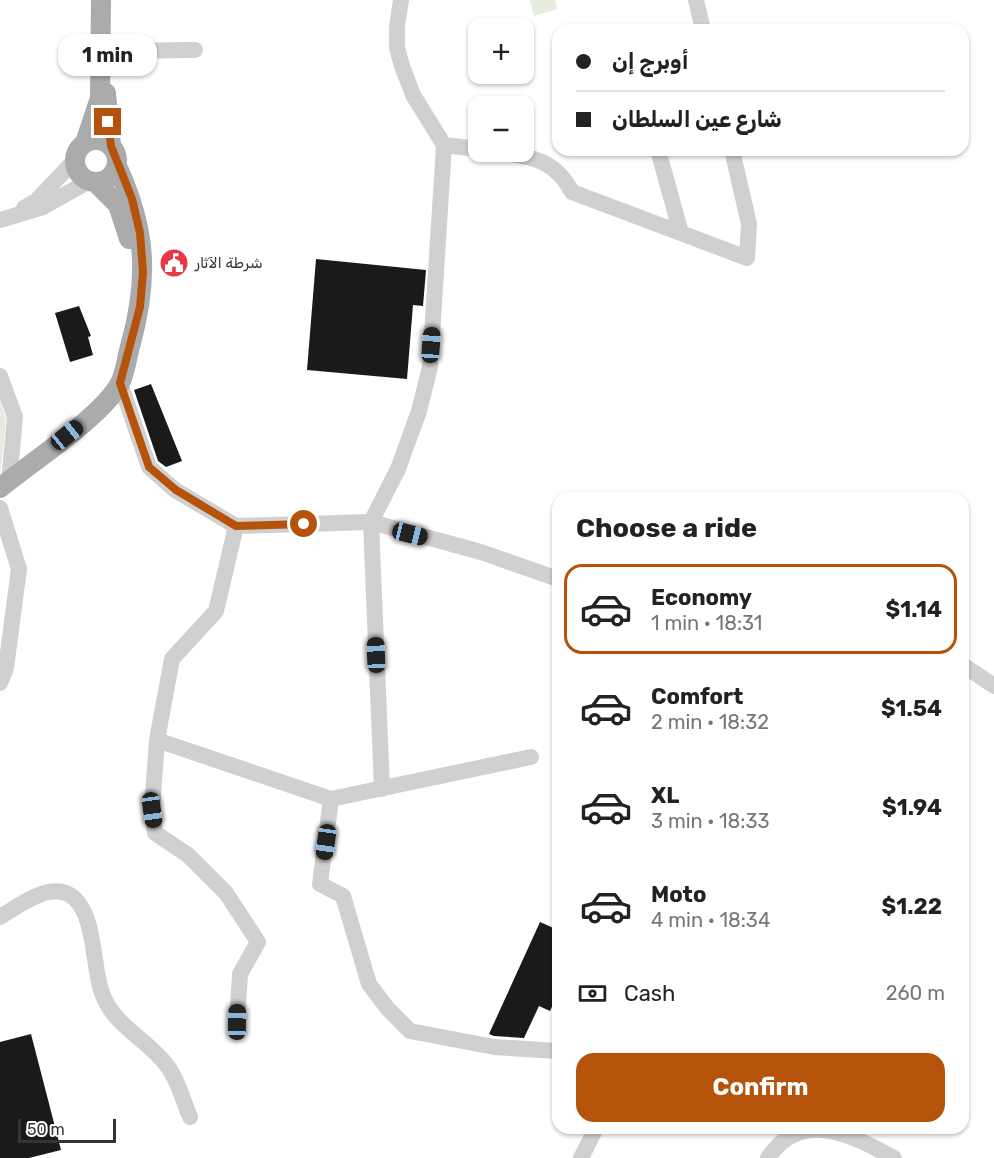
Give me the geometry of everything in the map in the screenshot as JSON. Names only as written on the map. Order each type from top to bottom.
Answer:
[{"type":"main road","points":[[101,0],[100,98],[80,152],[78,172],[93,182],[118,205],[126,224],[140,307]]},
{"type":"main road","points":[[4,484],[79,426],[120,383],[140,307],[143,272],[140,233],[132,199],[111,146],[101,51]]},
{"type":"main road","points":[[80,152],[98,140],[111,146]]},
{"type":"main road","points":[[93,182],[110,178],[117,166]]},
{"type":"street","points":[[382,789],[371,522],[398,469],[419,411],[429,367],[444,145],[413,95],[402,66],[396,26],[401,0]]},
{"type":"street","points":[[696,0],[702,24]]},
{"type":"street","points":[[101,51],[195,50]]},
{"type":"street","points":[[444,145],[468,148]]},
{"type":"street","points":[[1,219],[36,201],[80,152]]},
{"type":"street","points":[[660,156],[681,233]]},
{"type":"street","points":[[534,158],[546,163],[562,175],[572,192],[747,258],[749,224],[733,156]]},
{"type":"street","points":[[1,219],[44,207],[93,182]]},
{"type":"street","points":[[3,372],[15,417],[4,484]]},
{"type":"street","points":[[120,383],[149,467],[176,490],[236,526],[371,522],[481,552],[552,577]]},
{"type":"street","points":[[0,508],[19,569],[6,668],[0,683]]},
{"type":"street","points":[[236,526],[216,611],[172,660],[157,740],[152,810],[155,833],[188,855],[226,893],[258,942],[240,975],[237,1022]]},
{"type":"street","points":[[969,669],[994,686]]},
{"type":"street","points":[[157,740],[331,800],[531,757]]},
{"type":"street","points":[[331,800],[320,884],[343,896],[369,984],[388,1009],[410,1031],[494,1047],[552,1051]]},
{"type":"street","points":[[0,917],[46,892],[59,891],[70,895],[81,905],[88,922],[102,993],[113,1015],[169,1068],[190,1117]]},
{"type":"street","points":[[581,1158],[593,1134]]},
{"type":"street","points":[[768,1158],[778,1143],[791,1134]]},
{"type":"street","points":[[838,1134],[894,1158]]},
{"type":"shaded area","points":[[530,0],[555,0],[557,9],[534,16]]},
{"type":"shaded area","points":[[0,401],[6,419],[0,478]]},
{"type":"building","points":[[316,259],[426,270],[423,306],[413,305],[407,379],[307,370]]},
{"type":"building","points":[[79,306],[91,336],[88,337],[93,355],[70,362],[55,313]]},
{"type":"building","points":[[151,384],[182,461],[166,467],[158,461],[134,390]]},
{"type":"building","points":[[540,922],[552,927],[552,1006],[550,1011],[539,1006],[524,1038],[489,1034]]},
{"type":"building","points":[[31,1034],[61,1150],[29,1158],[0,1158],[0,1042]]},
{"type":"place","name":"شرطة الآثار","points":[[174,263]]},
{"type":"route","points":[[108,122],[111,146],[132,199],[140,233],[143,272],[140,307],[120,383],[149,467],[176,490],[236,526],[304,524]]}]
